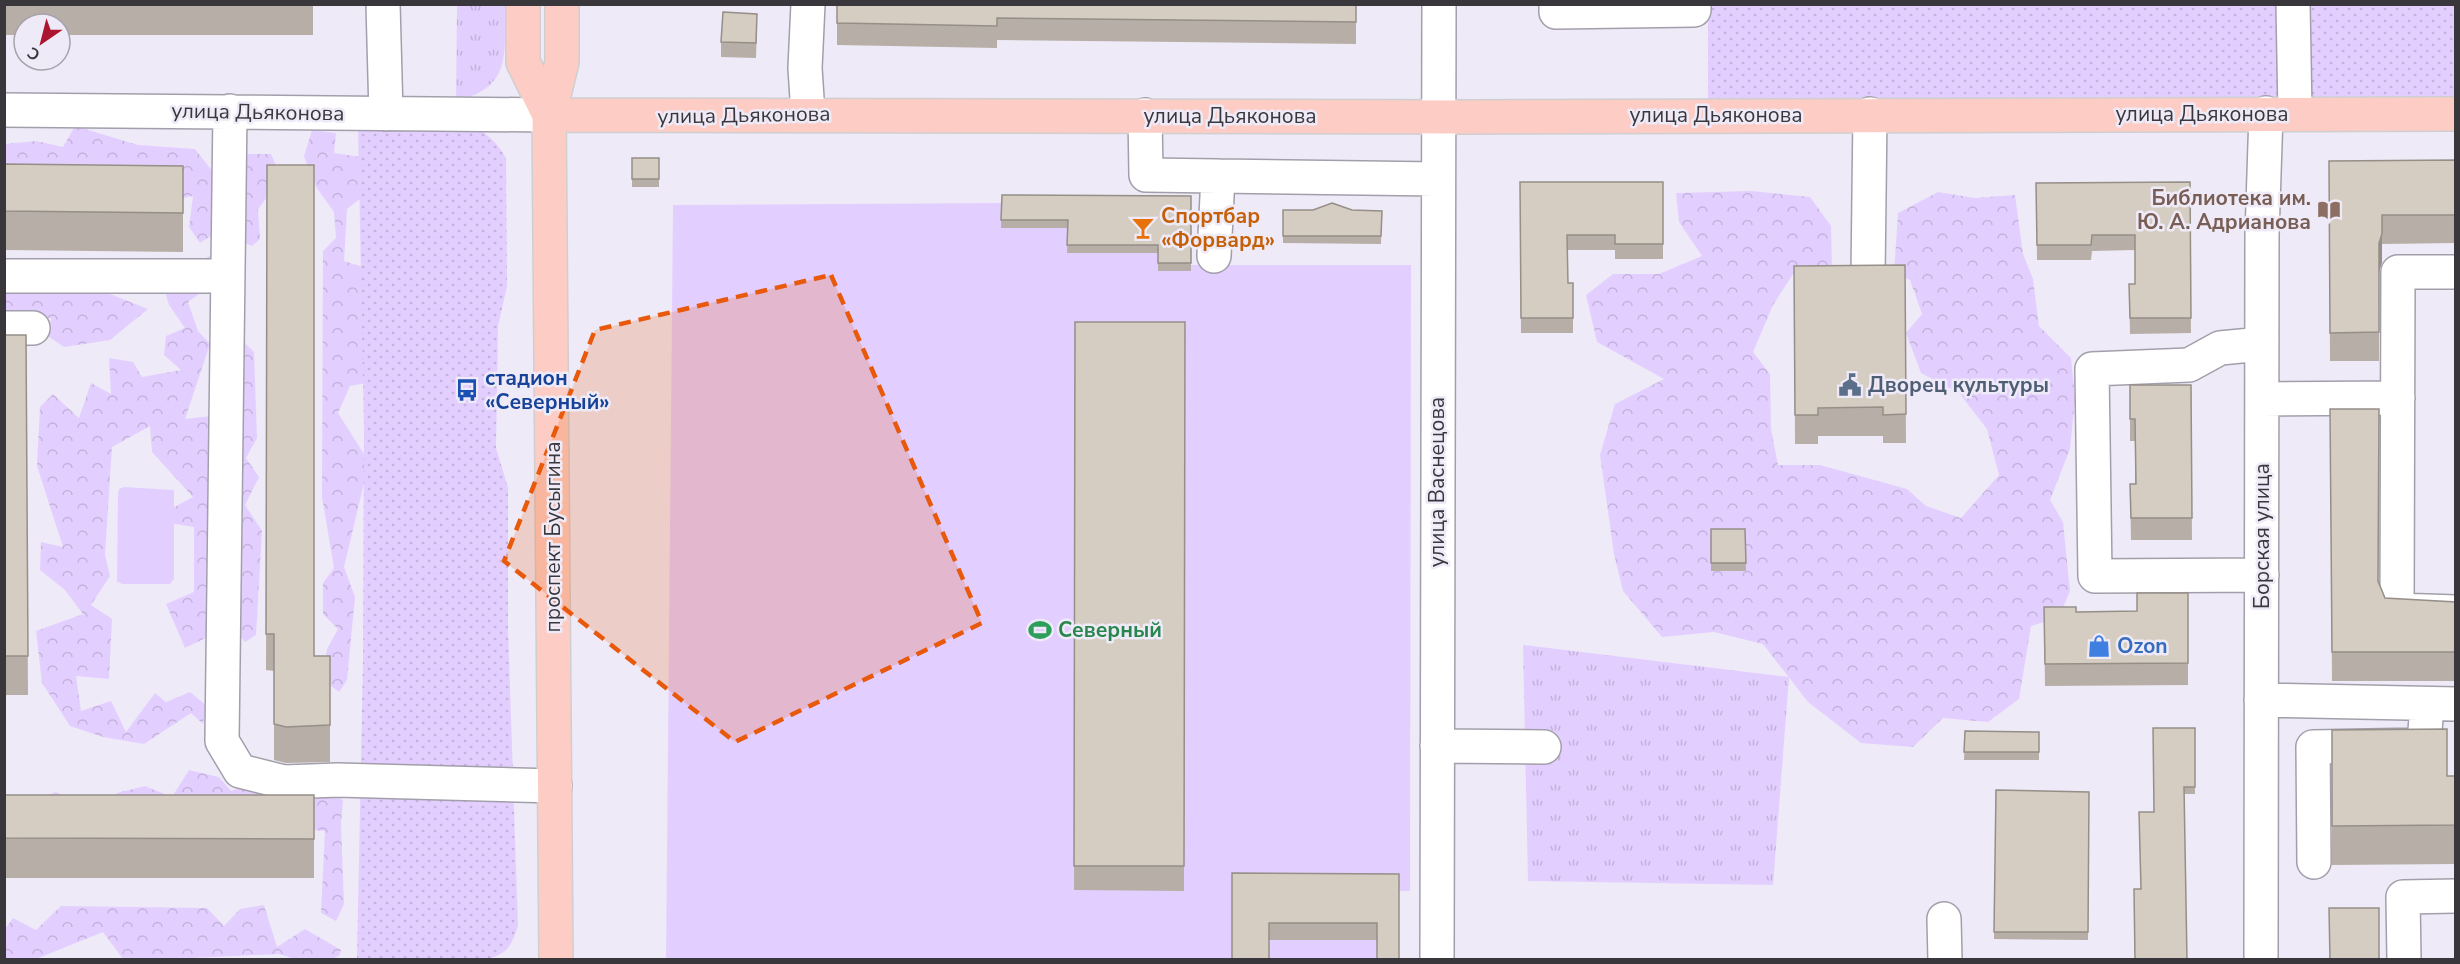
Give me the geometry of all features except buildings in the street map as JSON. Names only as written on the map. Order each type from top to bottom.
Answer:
[{"type":"main road","name":"проспект Бусыгина","points":[[523,4],[523,62],[549,115]]},
{"type":"main road","name":"проспект Бусыгина","points":[[556,960],[549,115],[562,62],[562,4]]},
{"type":"main road","name":"улица Дьяконова","points":[[549,115],[625,117],[808,114],[1437,117],[2456,114]]},
{"type":"street","points":[[383,4],[386,114]]},
{"type":"street","points":[[808,4],[805,68],[808,114]]},
{"type":"street","name":"улица Васнецова","points":[[1437,960],[1439,4]]},
{"type":"street","points":[[1556,4],[1556,12],[1694,10],[1694,4]]},
{"type":"street","name":"Борская улица","points":[[2261,960],[2262,344],[2280,113],[2293,4]]},
{"type":"street","name":"улица Дьяконова","points":[[4,110],[549,115]]},
{"type":"street","points":[[230,111],[222,741],[240,771],[284,782],[338,780],[555,786]]},
{"type":"street","points":[[1868,276],[1870,114]]},
{"type":"street","points":[[1145,115],[1146,175],[1437,179]]},
{"type":"street","points":[[1214,256],[1218,176]]},
{"type":"street","points":[[2456,272],[2398,272],[2397,610],[2456,612]]},
{"type":"street","points":[[4,276],[227,276]]},
{"type":"street","points":[[2262,344],[2220,348],[2189,365],[2092,369],[2095,576],[2262,576]]},
{"type":"street","points":[[2262,399],[2398,398]]},
{"type":"street","points":[[2261,700],[2441,704],[2424,745],[2313,747],[2314,862]]},
{"type":"street","points":[[1437,746],[1544,747]]},
{"type":"street","points":[[2404,960],[2403,897],[2456,896]]},
{"type":"street","points":[[1944,919],[1945,960]]},
{"type":"highlighted area","points":[[831,275],[982,623],[735,742],[504,561],[595,330]]},
{"type":"green space","points":[[457,5],[505,5],[505,39],[502,66],[496,77],[488,87],[456,101]]},
{"type":"green space","points":[[1708,5],[2455,5],[2455,97],[1708,100]]},
{"type":"green space","points":[[358,123],[470,125],[491,138],[506,158],[507,286],[498,326],[496,448],[508,488],[508,628],[518,926],[508,948],[499,955],[486,959],[357,960],[363,659],[364,430]]},
{"type":"green space","points":[[75,126],[138,145],[195,149],[217,177],[248,154],[271,154],[279,173],[268,196],[258,209],[260,239],[252,246],[217,232],[200,243],[189,227],[193,196],[116,211],[5,205],[5,144],[36,141],[63,147]]},
{"type":"green space","points":[[312,130],[336,133],[334,153],[380,160],[373,189],[347,209],[344,261],[398,278],[383,380],[350,386],[338,413],[369,462],[344,567],[355,597],[347,680],[339,692],[322,679],[327,649],[338,629],[323,614],[323,583],[334,568],[322,497],[323,251],[336,238],[334,212],[316,187],[304,156]]},
{"type":"green space","points":[[1752,191],[1810,197],[1831,226],[1832,270],[1793,274],[1773,305],[1753,352],[1770,374],[1771,429],[1778,465],[1820,465],[1907,489],[1926,506],[1961,518],[1999,475],[1987,429],[1959,393],[1921,373],[1906,333],[1922,314],[1910,280],[1894,273],[1898,213],[1938,192],[1975,198],[2015,195],[2023,254],[2033,279],[2039,326],[2071,358],[2075,399],[2070,449],[2050,500],[2063,522],[2070,591],[2059,617],[2031,626],[2019,699],[1988,722],[1943,718],[1913,747],[1861,743],[1808,702],[1763,644],[1714,632],[1662,637],[1623,591],[1614,554],[1600,455],[1615,404],[1664,379],[1597,342],[1586,295],[1613,274],[1659,274],[1702,256],[1679,222],[1676,193]]},
{"type":"green space","name":"Северный","points":[[1191,203],[1191,265],[1411,265],[1410,891],[1399,891],[1399,959],[666,960],[673,205]]},
{"type":"green space","points":[[209,256],[218,261],[213,284],[188,302],[198,331],[210,344],[185,419],[220,415],[239,337],[254,352],[257,438],[246,458],[259,477],[245,505],[262,531],[256,635],[245,642],[230,626],[185,648],[166,604],[194,592],[194,527],[163,522],[163,513],[193,497],[152,452],[150,426],[112,447],[105,555],[110,576],[91,605],[112,619],[109,679],[76,676],[81,711],[111,701],[126,732],[155,693],[166,702],[190,692],[207,706],[203,724],[191,713],[144,744],[103,737],[70,726],[42,683],[36,631],[83,614],[65,590],[40,570],[41,542],[63,547],[37,466],[40,407],[53,394],[79,418],[91,383],[111,394],[109,358],[133,362],[142,377],[181,370],[164,355],[166,336],[185,328],[169,305],[161,279],[196,265]]},
{"type":"green space","points":[[5,261],[124,283],[110,294],[148,309],[110,340],[64,347],[49,337],[51,318],[18,320],[5,314]]},
{"type":"green space","points":[[124,487],[174,490],[174,579],[170,584],[117,582],[118,494],[119,489]]},
{"type":"green space","points":[[1523,645],[1789,677],[1773,885],[1528,881]]},
{"type":"green space","points":[[189,770],[219,777],[231,791],[249,785],[263,794],[266,819],[231,823],[144,814],[110,817],[107,827],[47,815],[39,798],[56,792],[102,811],[117,793],[145,786],[172,797]]},
{"type":"green space","points":[[318,790],[343,800],[341,824],[344,904],[336,921],[321,913],[325,831],[303,829],[297,810]]},
{"type":"green space","points":[[264,905],[277,947],[305,929],[341,950],[339,956],[331,959],[298,960],[279,954],[123,959],[103,932],[36,959],[5,959],[5,929],[13,918],[36,930],[61,906],[207,908],[224,926],[240,909]]},
{"type":"place","name":"Библиотека им. Ю. А. Адрианова","points":[[2329,210]]},
{"type":"place","name":"Спортбар «Форвард»","points":[[1143,228]]},
{"type":"place","name":"Дворец культуры","points":[[1850,385]]},
{"type":"place","name":"стадион «Северный»","points":[[467,390]]},
{"type":"place","name":"Северный","points":[[1040,630]]},
{"type":"place","name":"Ozon","points":[[2099,646]]}]
